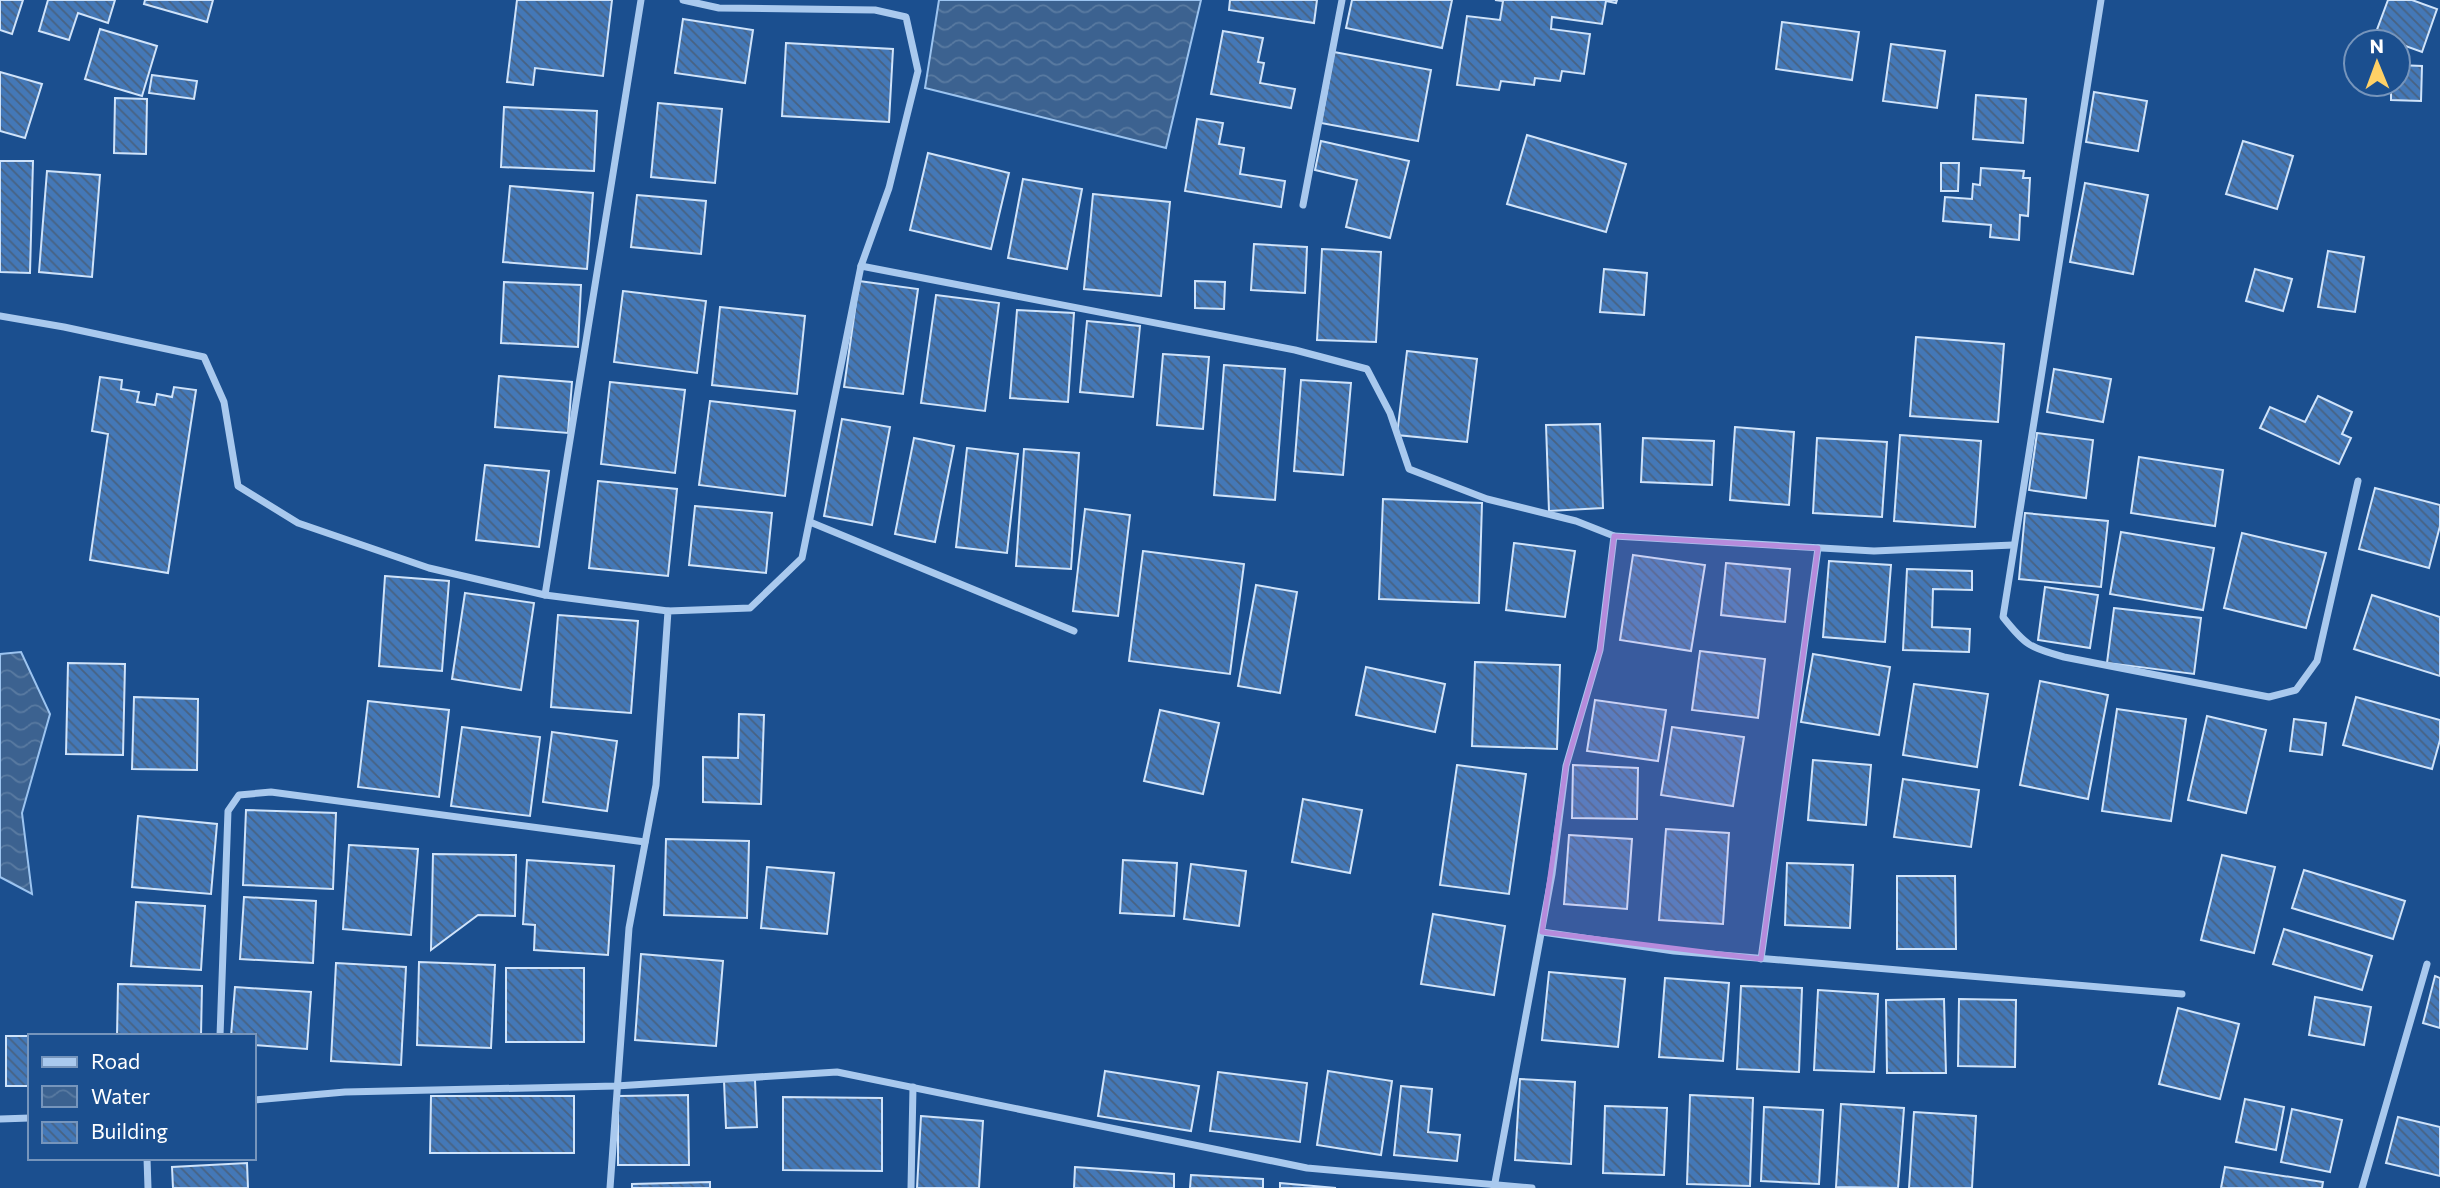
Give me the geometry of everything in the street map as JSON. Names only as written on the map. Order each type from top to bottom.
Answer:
[{"type":"street","points":[[545,595],[641,0]]},
{"type":"street","points":[[0,316],[204,357],[224,402],[238,486],[298,523],[429,568],[545,595],[668,611],[750,608],[802,558],[861,266],[889,188],[918,71],[906,17],[875,10],[719,8],[683,0]]},
{"type":"street","points":[[1303,205],[1342,0]]},
{"type":"street","points":[[2101,0],[2003,617],[2017,636],[2035,650],[2269,697],[2296,690],[2317,661],[2358,481]]},
{"type":"street","points":[[861,266],[1296,351],[1367,369],[1390,414],[1409,469],[1487,499],[1576,522],[1614,536],[1874,551],[2013,545]]},
{"type":"street","points":[[810,522],[1074,631]]},
{"type":"street","points":[[1495,1186],[1542,932],[1566,765],[1600,650],[1614,536]]},
{"type":"street","points":[[1761,959],[1818,548]]},
{"type":"street","points":[[610,1188],[629,928],[656,785],[668,611]]},
{"type":"street","points":[[220,1034],[229,811],[239,795],[271,792],[645,842]]},
{"type":"street","points":[[1542,932],[1674,951],[2182,993]]},
{"type":"street","points":[[2362,1188],[2427,964]]},
{"type":"street","points":[[256,1100],[345,1092],[616,1086],[837,1072],[1307,1168],[1532,1188]]},
{"type":"street","points":[[911,1188],[913,1087]]},
{"type":"street","points":[[0,1119],[28,1118]]},
{"type":"street","points":[[148,1160],[148,1188]]},
{"type":"highlighted area","points":[[1614,536],[1818,548],[1761,959],[1542,932],[1566,766],[1600,650]]},
{"type":"water","points":[[939,0],[1201,0],[1166,148],[925,88]]},
{"type":"water","points":[[21,652],[50,714],[22,813],[32,894],[0,877],[0,654]]},
{"type":"building","points":[[0,0],[23,0],[12,34],[0,30]]},
{"type":"building","points":[[48,0],[115,0],[108,23],[78,13],[69,40],[39,31]]},
{"type":"building","points":[[145,0],[213,0],[207,22],[144,4]]},
{"type":"building","points":[[517,0],[612,0],[603,76],[535,68],[533,85],[507,82]]},
{"type":"building","points":[[1230,0],[1317,0],[1314,23],[1229,10]]},
{"type":"building","points":[[1352,0],[1452,0],[1442,48],[1346,28]]},
{"type":"building","points":[[1495,0],[1617,0],[1616,3],[1606,1],[1602,24],[1552,17],[1551,29],[1590,34],[1584,74],[1562,71],[1560,81],[1535,78],[1534,85],[1501,81],[1499,90],[1457,85],[1467,16],[1500,20],[1503,1]]},
{"type":"building","points":[[2388,0],[2412,0],[2437,9],[2422,52],[2412,48],[2412,28],[2378,28]]},
{"type":"building","points":[[683,19],[753,30],[745,83],[675,73]]},
{"type":"building","points":[[1782,22],[1859,32],[1852,80],[1776,69]]},
{"type":"building","points":[[100,29],[157,46],[142,96],[85,79]]},
{"type":"building","points":[[1223,31],[1263,38],[1258,62],[1264,63],[1260,83],[1295,89],[1291,108],[1211,94]]},
{"type":"building","points":[[786,43],[893,49],[889,122],[782,116]]},
{"type":"building","points":[[1891,44],[1945,51],[1937,108],[1883,101]]},
{"type":"building","points":[[1334,52],[1431,70],[1418,141],[1321,123]]},
{"type":"building","points":[[2412,66],[2422,66],[2421,101],[2391,100],[2412,98]]},
{"type":"building","points":[[0,72],[42,84],[25,138],[0,131]]},
{"type":"building","points":[[152,75],[197,81],[194,99],[149,93]]},
{"type":"building","points":[[2094,92],[2147,101],[2138,151],[2086,142]]},
{"type":"building","points":[[1976,95],[2026,99],[2023,143],[1973,139]]},
{"type":"building","points":[[115,98],[147,99],[146,154],[114,153]]},
{"type":"building","points":[[658,103],[722,109],[715,183],[651,177]]},
{"type":"building","points":[[504,107],[597,111],[594,171],[501,167]]},
{"type":"building","points":[[1197,119],[1223,123],[1219,144],[1244,148],[1240,174],[1285,181],[1281,207],[1185,191]]},
{"type":"building","points":[[1527,135],[1626,164],[1606,232],[1507,204]]},
{"type":"building","points":[[1321,141],[1409,161],[1390,238],[1346,227],[1357,180],[1315,170]]},
{"type":"building","points":[[2243,141],[2293,156],[2277,209],[2226,194]]},
{"type":"building","points":[[928,153],[1009,173],[991,249],[910,230]]},
{"type":"building","points":[[0,161],[33,161],[30,273],[0,272]]},
{"type":"building","points":[[1941,163],[1959,163],[1958,191],[1941,191]]},
{"type":"building","points":[[1981,168],[2024,171],[2023,178],[2030,178],[2028,216],[2020,215],[2019,240],[1990,237],[1991,225],[1943,221],[1945,197],[1972,199],[1973,184],[1980,185]]},
{"type":"building","points":[[47,171],[100,175],[92,277],[39,272]]},
{"type":"building","points":[[1023,179],[1082,189],[1067,269],[1008,258]]},
{"type":"building","points":[[2085,183],[2148,195],[2133,274],[2070,262]]},
{"type":"building","points":[[510,186],[593,193],[587,269],[503,262]]},
{"type":"building","points":[[1093,194],[1170,202],[1161,296],[1084,289]]},
{"type":"building","points":[[637,195],[706,201],[701,254],[631,247]]},
{"type":"building","points":[[1254,244],[1307,247],[1305,293],[1251,290]]},
{"type":"building","points":[[1322,249],[1381,252],[1376,342],[1317,340]]},
{"type":"building","points":[[2328,251],[2364,257],[2355,312],[2318,307]]},
{"type":"building","points":[[1604,269],[1647,273],[1644,315],[1600,312]]},
{"type":"building","points":[[2255,269],[2292,279],[2283,311],[2246,301]]},
{"type":"building","points":[[859,281],[918,289],[903,394],[844,387]]},
{"type":"building","points":[[1195,281],[1225,282],[1224,309],[1195,308]]},
{"type":"building","points":[[504,282],[581,285],[578,347],[501,343]]},
{"type":"building","points":[[623,291],[706,301],[697,373],[614,362]]},
{"type":"building","points":[[936,295],[999,303],[985,411],[921,403]]},
{"type":"building","points":[[720,307],[805,316],[797,394],[712,385]]},
{"type":"building","points":[[1017,310],[1074,313],[1068,402],[1010,398]]},
{"type":"building","points":[[1087,321],[1140,326],[1133,397],[1080,392]]},
{"type":"building","points":[[1916,337],[2004,344],[1998,422],[1910,416]]},
{"type":"building","points":[[1407,351],[1477,359],[1467,442],[1397,435]]},
{"type":"building","points":[[1163,354],[1209,357],[1203,429],[1157,425]]},
{"type":"building","points":[[1224,365],[1285,369],[1275,500],[1214,495]]},
{"type":"building","points":[[2054,369],[2111,379],[2103,422],[2047,412]]},
{"type":"building","points":[[499,376],[572,382],[568,433],[495,427]]},
{"type":"building","points":[[100,377],[122,380],[121,389],[139,392],[137,402],[155,405],[157,394],[172,397],[174,387],[196,390],[168,573],[90,560],[108,434],[92,431]]},
{"type":"building","points":[[1301,380],[1351,383],[1343,475],[1294,471]]},
{"type":"building","points":[[610,382],[685,390],[675,473],[601,464]]},
{"type":"building","points":[[2318,396],[2352,412],[2342,434],[2351,438],[2339,464],[2260,428],[2270,407],[2305,422]]},
{"type":"building","points":[[710,401],[795,411],[785,496],[699,485]]},
{"type":"building","points":[[842,419],[890,427],[872,525],[824,516]]},
{"type":"building","points":[[1600,424],[1603,508],[1549,511],[1546,425]]},
{"type":"building","points":[[1735,427],[1794,432],[1789,505],[1730,500]]},
{"type":"building","points":[[2037,433],[2093,440],[2086,498],[2029,490]]},
{"type":"building","points":[[1900,435],[1981,441],[1975,527],[1894,521]]},
{"type":"building","points":[[914,438],[954,446],[935,542],[895,534]]},
{"type":"building","points":[[1643,438],[1714,441],[1712,485],[1641,482]]},
{"type":"building","points":[[1817,438],[1887,442],[1882,517],[1813,513]]},
{"type":"building","points":[[967,448],[1018,454],[1007,553],[956,547]]},
{"type":"building","points":[[1024,449],[1079,453],[1071,569],[1016,566]]},
{"type":"building","points":[[2139,457],[2223,470],[2215,526],[2131,513]]},
{"type":"building","points":[[485,465],[549,471],[539,547],[476,540]]},
{"type":"building","points":[[598,481],[677,489],[668,576],[589,568]]},
{"type":"building","points":[[2375,488],[2440,505],[2440,526],[2429,568],[2359,549]]},
{"type":"building","points":[[1383,499],[1482,503],[1479,603],[1379,599]]},
{"type":"building","points":[[695,506],[772,513],[766,573],[689,565]]},
{"type":"building","points":[[1085,509],[1130,515],[1118,616],[1073,611]]},
{"type":"building","points":[[2025,513],[2108,521],[2101,587],[2019,579]]},
{"type":"building","points":[[2121,532],[2214,548],[2203,610],[2110,594]]},
{"type":"building","points":[[2242,533],[2326,553],[2306,628],[2224,608]]},
{"type":"building","points":[[1514,543],[1575,551],[1565,617],[1506,610]]},
{"type":"building","points":[[1143,551],[1244,564],[1230,674],[1129,661]]},
{"type":"building","points":[[1633,555],[1705,565],[1691,651],[1620,640]]},
{"type":"building","points":[[1829,561],[1891,565],[1885,642],[1823,637]]},
{"type":"building","points":[[1726,563],[1790,569],[1785,622],[1721,615]]},
{"type":"building","points":[[1907,569],[1972,571],[1972,590],[1933,589],[1932,627],[1970,629],[1969,652],[1903,650]]},
{"type":"building","points":[[385,576],[449,581],[442,671],[379,666]]},
{"type":"building","points":[[1256,585],[1297,592],[1280,693],[1238,686]]},
{"type":"building","points":[[2045,587],[2098,595],[2090,648],[2038,640]]},
{"type":"building","points":[[465,593],[534,603],[521,690],[452,679]]},
{"type":"building","points":[[2372,595],[2440,617],[2440,676],[2354,649]]},
{"type":"building","points":[[2114,608],[2201,618],[2194,674],[2107,663]]},
{"type":"building","points":[[558,615],[638,621],[631,713],[551,707]]},
{"type":"building","points":[[1700,651],[1765,659],[1758,718],[1692,710]]},
{"type":"building","points":[[1813,654],[1890,667],[1879,735],[1801,722]]},
{"type":"building","points":[[1475,662],[1560,665],[1557,749],[1472,746]]},
{"type":"building","points":[[68,663],[125,664],[123,755],[66,754]]},
{"type":"building","points":[[1366,667],[1445,684],[1435,732],[1356,715]]},
{"type":"building","points":[[2040,681],[2108,695],[2088,799],[2020,785]]},
{"type":"building","points":[[1914,684],[1988,694],[1977,767],[1903,755]]},
{"type":"building","points":[[134,697],[198,699],[197,770],[132,769]]},
{"type":"building","points":[[2356,697],[2440,720],[2440,740],[2432,769],[2343,745]]},
{"type":"building","points":[[1595,700],[1666,710],[1658,761],[1587,751]]},
{"type":"building","points":[[368,701],[449,710],[439,797],[358,787]]},
{"type":"building","points":[[2117,709],[2186,719],[2171,821],[2102,811]]},
{"type":"building","points":[[1160,710],[1219,723],[1203,794],[1144,781]]},
{"type":"building","points":[[739,714],[764,715],[761,804],[703,802],[703,757],[738,758]]},
{"type":"building","points":[[2207,716],[2266,730],[2246,813],[2188,800]]},
{"type":"building","points":[[2294,719],[2326,723],[2322,755],[2290,751]]},
{"type":"building","points":[[462,727],[540,737],[530,816],[451,806]]},
{"type":"building","points":[[1672,727],[1744,737],[1733,806],[1661,795]]},
{"type":"building","points":[[552,732],[617,741],[607,811],[543,802]]},
{"type":"building","points":[[1813,760],[1871,765],[1866,825],[1808,820]]},
{"type":"building","points":[[1457,765],[1526,774],[1509,894],[1440,885]]},
{"type":"building","points":[[1573,765],[1638,768],[1637,819],[1572,818]]},
{"type":"building","points":[[1903,779],[1979,790],[1971,847],[1894,837]]},
{"type":"building","points":[[1303,799],[1362,810],[1350,873],[1292,862]]},
{"type":"building","points":[[246,810],[336,813],[333,889],[243,885]]},
{"type":"building","points":[[138,816],[217,824],[211,894],[132,887]]},
{"type":"building","points":[[1666,829],[1729,833],[1723,924],[1659,920]]},
{"type":"building","points":[[1569,835],[1632,839],[1627,909],[1564,904]]},
{"type":"building","points":[[666,839],[749,841],[747,918],[664,915]]},
{"type":"building","points":[[349,845],[418,849],[411,935],[343,929]]},
{"type":"building","points":[[433,854],[516,855],[515,916],[478,915],[431,950]]},
{"type":"building","points":[[2222,855],[2275,867],[2254,953],[2201,940]]},
{"type":"building","points":[[527,860],[614,866],[608,955],[534,950],[535,925],[523,924]]},
{"type":"building","points":[[1123,860],[1177,863],[1174,916],[1120,913]]},
{"type":"building","points":[[1787,863],[1853,865],[1850,928],[1785,925]]},
{"type":"building","points":[[1191,864],[1246,871],[1239,926],[1184,919]]},
{"type":"building","points":[[767,867],[834,873],[827,934],[761,928]]},
{"type":"building","points":[[2304,870],[2405,901],[2393,939],[2292,908]]},
{"type":"building","points":[[1897,876],[1955,876],[1956,949],[1897,949]]},
{"type":"building","points":[[244,897],[316,901],[313,963],[240,959]]},
{"type":"building","points":[[136,902],[205,906],[201,970],[131,966]]},
{"type":"building","points":[[1433,914],[1505,926],[1494,995],[1421,984]]},
{"type":"building","points":[[2284,929],[2372,956],[2362,990],[2273,964]]},
{"type":"building","points":[[641,954],[723,961],[716,1046],[635,1040]]},
{"type":"building","points":[[419,962],[495,965],[491,1048],[417,1045]]},
{"type":"building","points":[[336,963],[406,967],[401,1065],[331,1061]]},
{"type":"building","points":[[506,968],[584,968],[584,1042],[506,1042]]},
{"type":"building","points":[[1549,972],[1625,979],[1618,1047],[1542,1040]]},
{"type":"building","points":[[2435,976],[2440,978],[2440,1028],[2423,1023]]},
{"type":"building","points":[[1665,978],[1729,983],[1723,1061],[1659,1057]]},
{"type":"building","points":[[118,984],[202,986],[201,1034],[117,1034]]},
{"type":"building","points":[[1741,986],[1802,988],[1799,1072],[1737,1069]]},
{"type":"building","points":[[235,987],[311,992],[307,1049],[256,1045],[256,1034],[231,1034]]},
{"type":"building","points":[[1818,990],[1878,994],[1874,1072],[1814,1070]]},
{"type":"building","points":[[2315,997],[2371,1007],[2364,1045],[2309,1035]]},
{"type":"building","points":[[1944,999],[1946,1073],[1887,1073],[1886,1000]]},
{"type":"building","points":[[1959,999],[2016,1000],[2015,1067],[1958,1066]]},
{"type":"building","points":[[2178,1008],[2239,1024],[2220,1099],[2159,1084]]},
{"type":"building","points":[[6,1036],[28,1036],[28,1086],[6,1086]]},
{"type":"building","points":[[1105,1071],[1199,1086],[1191,1131],[1098,1116]]},
{"type":"building","points":[[1328,1071],[1392,1081],[1381,1155],[1317,1145]]},
{"type":"building","points":[[1218,1072],[1307,1083],[1300,1142],[1210,1131]]},
{"type":"building","points":[[1520,1079],[1575,1082],[1571,1164],[1515,1160]]},
{"type":"building","points":[[755,1080],[757,1127],[726,1128],[724,1081]]},
{"type":"building","points":[[1401,1086],[1432,1089],[1428,1132],[1460,1135],[1457,1161],[1394,1155]]},
{"type":"building","points":[[688,1095],[689,1165],[618,1165],[618,1096]]},
{"type":"building","points":[[1690,1095],[1753,1098],[1750,1186],[1687,1184]]},
{"type":"building","points":[[431,1096],[574,1096],[574,1153],[430,1153]]},
{"type":"building","points":[[783,1097],[882,1098],[882,1171],[783,1170]]},
{"type":"building","points":[[2245,1099],[2284,1107],[2276,1150],[2236,1142]]},
{"type":"building","points":[[1841,1104],[1904,1108],[1898,1188],[1836,1187]]},
{"type":"building","points":[[1605,1106],[1667,1108],[1664,1175],[1603,1173]]},
{"type":"building","points":[[1764,1107],[1823,1110],[1819,1184],[1761,1181]]},
{"type":"building","points":[[2292,1109],[2342,1120],[2330,1172],[2281,1162]]},
{"type":"building","points":[[1914,1112],[1976,1116],[1972,1188],[1909,1188]]},
{"type":"building","points":[[921,1116],[983,1121],[979,1188],[917,1188]]},
{"type":"building","points":[[2398,1117],[2440,1127],[2440,1176],[2386,1163]]},
{"type":"building","points":[[247,1163],[248,1188],[173,1188],[172,1167]]},
{"type":"building","points":[[1075,1167],[1174,1174],[1174,1188],[1074,1188]]},
{"type":"building","points":[[2225,1167],[2323,1182],[2322,1188],[2221,1188]]},
{"type":"building","points":[[1191,1175],[1263,1179],[1263,1188],[1190,1188]]},
{"type":"building","points":[[710,1182],[710,1188],[632,1188],[632,1184]]},
{"type":"building","points":[[1280,1183],[1336,1188],[1280,1188]]}]
